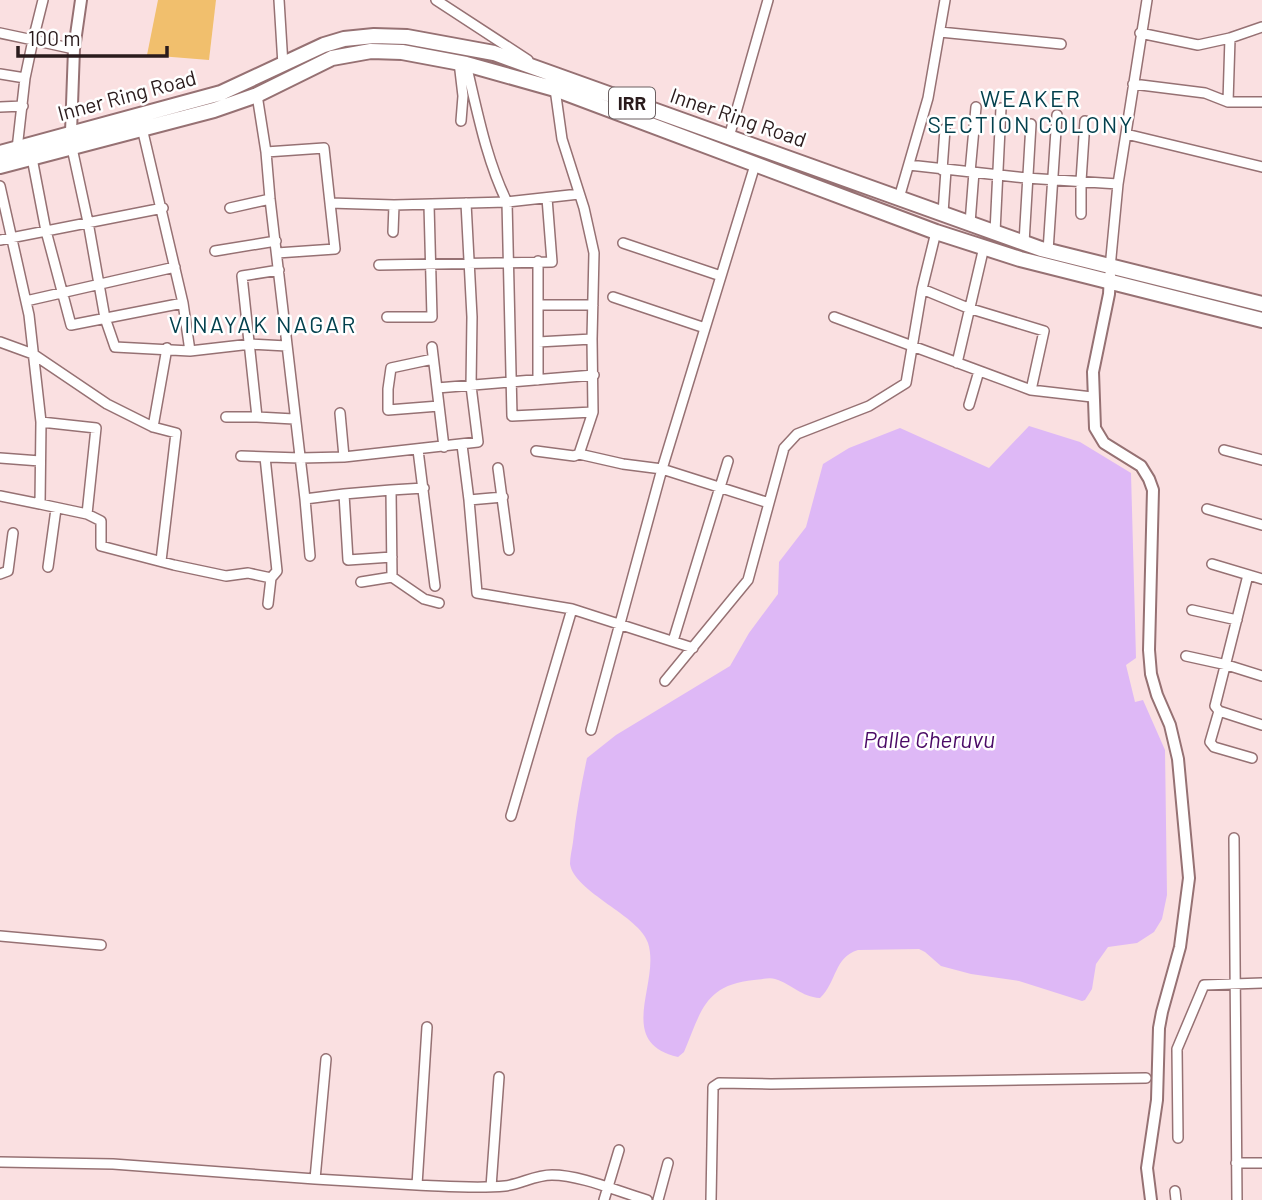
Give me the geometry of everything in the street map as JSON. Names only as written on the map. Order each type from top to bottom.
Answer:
[{"type":"highway","name":"Inner Ring Road","points":[[0,166],[142,128],[203,105],[221,93],[324,45],[344,39],[374,36],[407,37],[494,54],[1110,275],[1262,320]]},
{"type":"highway","name":"Inner Ring Road","points":[[0,153],[71,132],[257,95],[332,58],[350,53],[402,52],[463,63],[555,89],[936,232],[1020,259],[1262,304]]},
{"type":"street","points":[[17,149],[25,78],[43,0]]},
{"type":"street","points":[[71,132],[74,49],[81,0]]},
{"type":"street","points":[[279,0],[283,65]]},
{"type":"street","points":[[436,0],[550,74]]},
{"type":"street","points":[[729,137],[768,0]]},
{"type":"street","points":[[900,198],[928,98],[945,0]]},
{"type":"street","points":[[1147,0],[1118,184],[1110,275],[1093,372],[1092,397],[1095,428],[1104,443],[1141,466],[1153,490],[1149,650],[1151,674],[1170,725],[1178,759],[1188,866],[1188,893],[1180,947],[1159,1028],[1157,1100],[1147,1168],[1150,1200]]},
{"type":"street","points":[[1140,33],[1198,45],[1262,27]]},
{"type":"street","points":[[940,32],[1061,44]]},
{"type":"street","points":[[0,33],[74,49]]},
{"type":"street","points":[[1228,102],[1230,38]]},
{"type":"street","points":[[461,121],[463,63]]},
{"type":"street","points":[[463,63],[485,141],[507,202],[512,416],[593,412]]},
{"type":"street","points":[[0,74],[25,78]]},
{"type":"street","points":[[1133,84],[1205,93],[1228,102],[1262,102]]},
{"type":"street","points":[[555,89],[562,139],[584,208],[594,253],[593,412],[579,454]]},
{"type":"street","points":[[257,95],[267,152],[310,556]]},
{"type":"street","points":[[0,107],[23,106]]},
{"type":"street","points":[[970,223],[976,107]]},
{"type":"street","points":[[995,232],[1001,107]]},
{"type":"street","points":[[1048,251],[1057,115]]},
{"type":"street","points":[[1082,214],[1085,121]]},
{"type":"street","points":[[1024,243],[1031,124]]},
{"type":"street","points":[[142,128],[163,208],[190,351]]},
{"type":"street","points":[[943,214],[945,129]]},
{"type":"street","points":[[1126,134],[1262,167]]},
{"type":"street","points":[[72,148],[105,318],[115,347],[190,351],[251,344],[287,346]]},
{"type":"street","points":[[267,152],[324,148],[335,249],[277,253]]},
{"type":"street","points":[[32,158],[46,231],[71,325],[183,303]]},
{"type":"street","points":[[591,730],[662,469],[755,165]]},
{"type":"street","points":[[909,165],[1026,178],[1118,184]]},
{"type":"street","points":[[0,186],[26,301],[33,354],[41,422],[40,504]]},
{"type":"street","points":[[330,203],[429,205],[507,202],[579,194]]},
{"type":"street","points":[[379,265],[552,262],[547,198]]},
{"type":"street","points":[[230,208],[270,199]]},
{"type":"street","points":[[241,456],[344,457],[476,443],[478,439],[471,386],[466,203]]},
{"type":"street","points":[[393,232],[394,205]]},
{"type":"street","points":[[387,317],[432,317],[429,205]]},
{"type":"street","points":[[0,240],[163,208]]},
{"type":"street","points":[[665,681],[748,580],[784,448],[788,442],[797,434],[869,406],[906,383],[922,289],[936,232]]},
{"type":"street","points":[[215,251],[276,241]]},
{"type":"street","points":[[623,243],[721,276]]},
{"type":"street","points":[[957,363],[984,247]]},
{"type":"street","points":[[538,261],[538,380]]},
{"type":"street","points":[[26,301],[175,267]]},
{"type":"street","points":[[257,417],[242,276],[279,270]]},
{"type":"street","points":[[922,289],[968,308],[1044,331],[1031,390]]},
{"type":"street","points":[[613,297],[705,328]]},
{"type":"street","points":[[538,305],[593,305]]},
{"type":"street","points":[[834,317],[1031,390],[1092,397]]},
{"type":"street","points":[[538,342],[592,338]]},
{"type":"street","points":[[0,342],[33,354],[107,404],[153,427],[176,433],[161,561]]},
{"type":"street","points":[[432,347],[444,447]]},
{"type":"street","points":[[153,427],[167,348]]},
{"type":"street","points":[[433,359],[391,368],[388,410],[439,406]]},
{"type":"street","points":[[969,405],[979,371]]},
{"type":"street","points":[[437,388],[594,375]]},
{"type":"street","points":[[340,412],[344,457]]},
{"type":"street","points":[[226,417],[294,419]]},
{"type":"street","points":[[41,422],[96,428],[88,514]]},
{"type":"street","points":[[462,445],[477,593],[572,610],[693,648]]},
{"type":"street","points":[[418,450],[435,586]]},
{"type":"street","points":[[1224,450],[1262,460]]},
{"type":"street","points":[[536,451],[575,456],[579,454],[662,469],[769,503]]},
{"type":"street","points":[[265,457],[277,571],[271,578],[268,604]]},
{"type":"street","points":[[0,458],[40,461]]},
{"type":"street","points":[[673,640],[728,461]]},
{"type":"street","points":[[498,468],[509,550]]},
{"type":"street","points":[[305,499],[424,488]]},
{"type":"street","points":[[391,490],[392,577]]},
{"type":"street","points":[[344,494],[348,560],[392,557]]},
{"type":"street","points":[[0,496],[88,514],[101,521],[101,547],[226,576],[248,573],[271,578]]},
{"type":"street","points":[[469,500],[503,497]]},
{"type":"street","points":[[48,568],[56,509]]},
{"type":"street","points":[[1207,509],[1262,524]]},
{"type":"street","points":[[0,574],[8,571],[13,533]]},
{"type":"street","points":[[1212,564],[1262,579]]},
{"type":"street","points":[[1248,575],[1215,706],[1219,711],[1262,725]]},
{"type":"street","points":[[361,582],[392,577],[424,599],[439,603]]},
{"type":"street","points":[[511,817],[572,610]]},
{"type":"street","points":[[1192,610],[1237,620]]},
{"type":"street","points":[[1186,656],[1262,676]]},
{"type":"street","points":[[1219,711],[1210,742],[1214,747],[1252,758]]},
{"type":"street","points":[[1234,838],[1237,1200]]},
{"type":"street","points":[[0,936],[101,945]]},
{"type":"street","points":[[1178,1138],[1177,1049],[1204,985],[1262,983]]},
{"type":"street","points":[[417,1185],[427,1027]]},
{"type":"street","points":[[316,1179],[326,1059]]},
{"type":"street","points":[[491,1187],[499,1077]]},
{"type":"street","points":[[711,1200],[713,1087],[719,1083],[1146,1078]]},
{"type":"street","points":[[604,1200],[619,1150]]},
{"type":"street","points":[[0,1162],[113,1164],[316,1179],[491,1187],[552,1175],[565,1176],[647,1200]]},
{"type":"street","points":[[658,1200],[668,1163]]},
{"type":"street","points":[[1237,1163],[1262,1163]]},
{"type":"shaded area","points":[[158,0],[216,0],[209,60],[147,55]]},
{"type":"water","name":"Palle Cheruvu","points":[[1029,426],[1080,442],[1131,473],[1136,658],[1126,665],[1135,702],[1143,700],[1165,750],[1167,895],[1162,919],[1154,932],[1137,943],[1108,947],[1096,964],[1092,989],[1082,1001],[1019,981],[971,974],[941,966],[919,949],[858,950],[844,958],[820,998],[807,995],[773,978],[737,983],[714,994],[707,1003],[684,1052],[678,1057],[659,1049],[648,1038],[644,1025],[650,959],[648,943],[633,923],[583,884],[570,864],[587,758],[616,735],[730,666],[749,633],[778,594],[779,562],[806,527],[823,464],[849,448],[900,428],[989,468]]},
{"type":"district","name":"WEAKER SECTION COLONY","points":[[1031,112]]},
{"type":"district","name":"VINAYAK NAGAR","points":[[263,325]]}]
